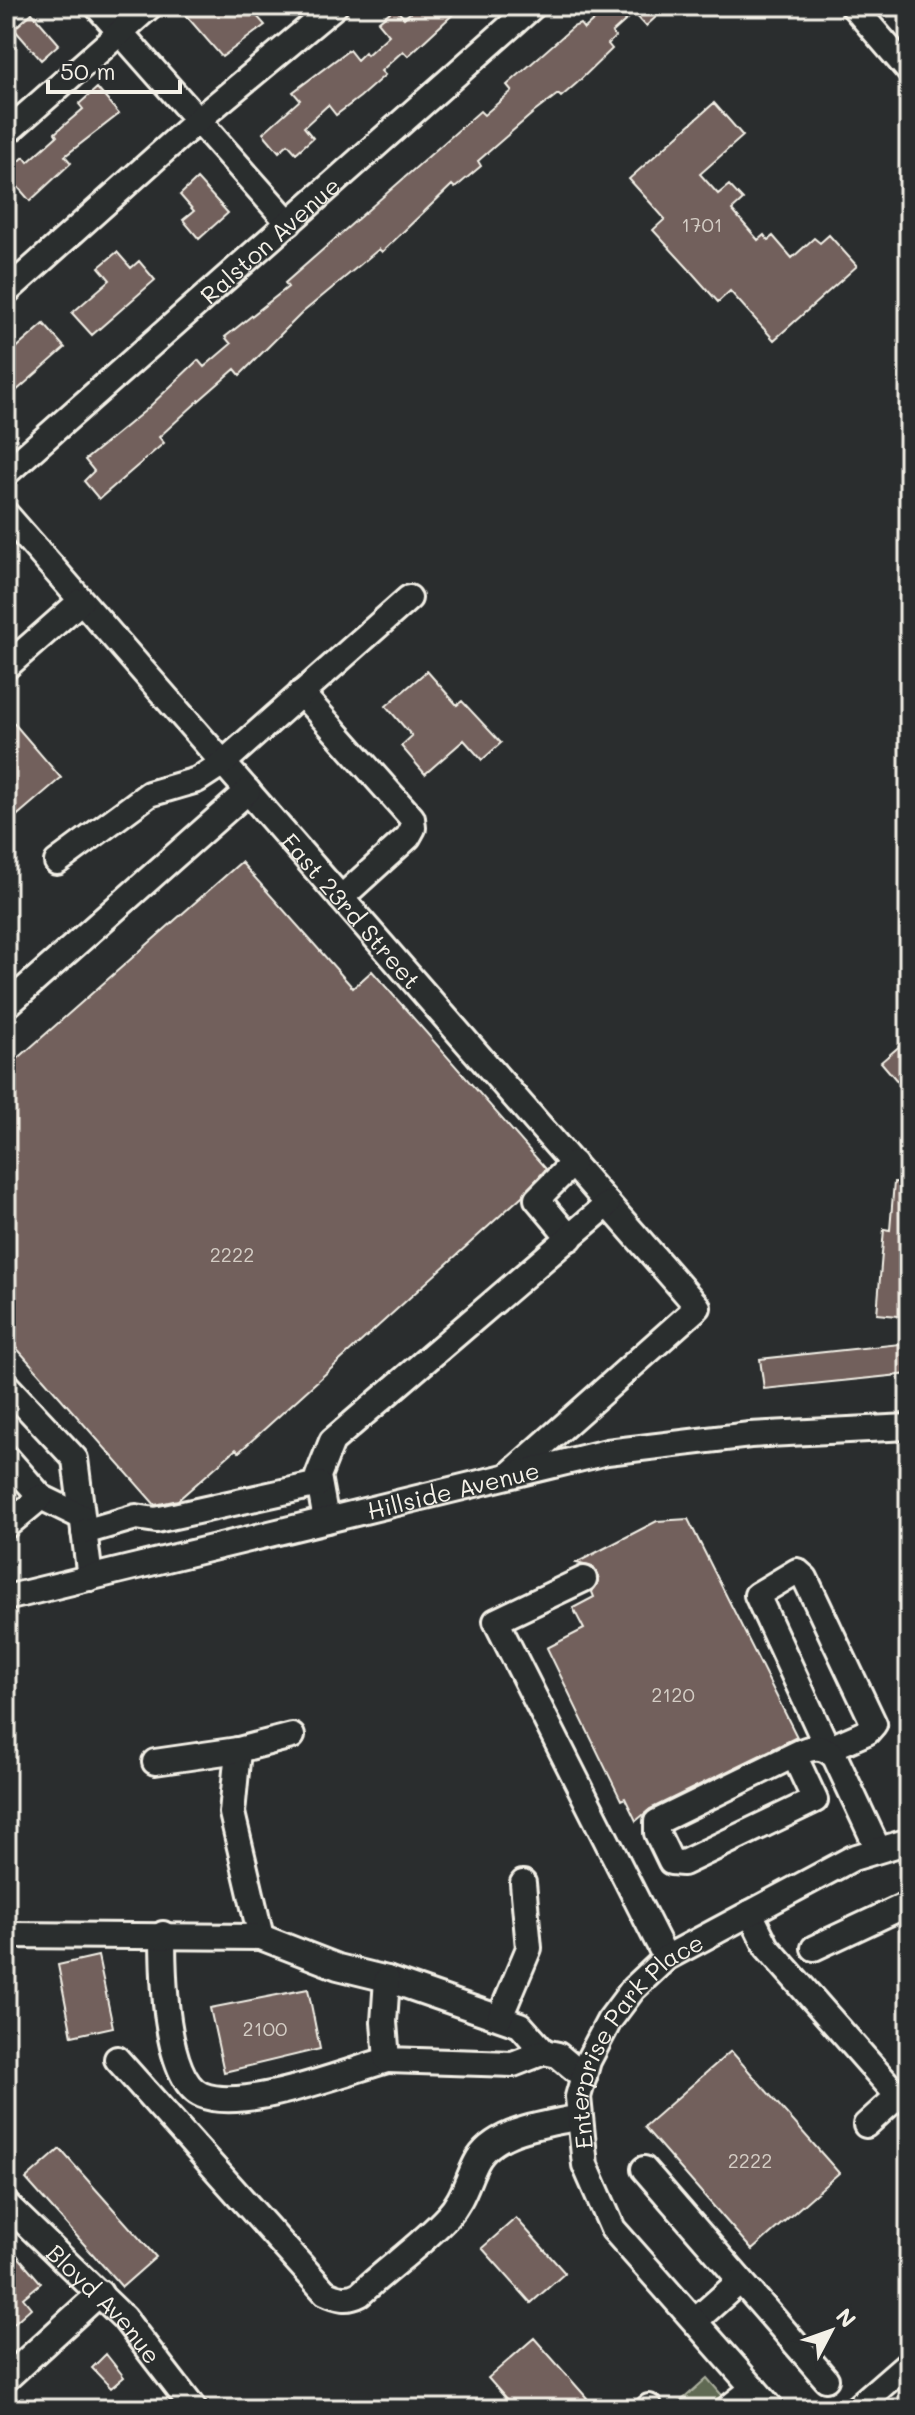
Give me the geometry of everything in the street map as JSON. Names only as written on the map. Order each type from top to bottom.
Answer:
[{"type":"street","points":[[97,6],[289,223]]},
{"type":"street","points":[[6,133],[150,6]]},
{"type":"street","points":[[6,292],[198,120],[335,6]]},
{"type":"street","name":"Ralston Avenue","points":[[6,473],[533,6]]},
{"type":"street","points":[[853,6],[900,42],[909,71]]},
{"type":"street","name":"East 23rd Street","points":[[6,514],[698,1307],[509,1475]]},
{"type":"street","points":[[57,862],[149,794],[197,780],[223,763],[409,598]]},
{"type":"street","points":[[6,667],[81,601]]},
{"type":"street","points":[[301,693],[412,818],[413,828],[408,837],[341,898]]},
{"type":"street","points":[[6,1006],[248,791]]},
{"type":"street","points":[[570,1238],[537,1199],[573,1163]]},
{"type":"street","points":[[326,1520],[319,1484],[322,1460],[332,1441],[608,1204]]},
{"type":"street","points":[[6,1385],[75,1459],[90,1578]]},
{"type":"street","name":"Hillside Avenue","points":[[6,1598],[509,1475],[665,1443],[909,1427]]},
{"type":"street","points":[[6,1457],[41,1497],[83,1524],[136,1517],[156,1520],[319,1484]]},
{"type":"street","points":[[6,1526],[41,1497]]},
{"type":"street","points":[[794,1755],[815,1800],[683,1863],[671,1862],[657,1833],[657,1822],[812,1746],[828,1749],[867,1732],[874,1724],[805,1578],[797,1571],[757,1595],[828,1749],[878,1849]]},
{"type":"street","points":[[584,1579],[496,1621],[666,1958]]},
{"type":"street","points":[[155,1762],[238,1750],[292,1736]]},
{"type":"street","points":[[238,1750],[232,1813],[261,1937]]},
{"type":"street","name":"Enterprise Park Place","points":[[772,2409],[613,2229],[585,2165],[578,2097],[609,2021],[633,1989],[666,1958],[878,1849],[909,1841]]},
{"type":"street","points":[[500,2017],[529,1948],[523,1883]]},
{"type":"street","points":[[814,1948],[909,1904]]},
{"type":"street","points":[[750,1913],[767,1947],[898,2096],[866,2125]]},
{"type":"street","points":[[163,1934],[163,1988],[180,2073],[200,2095],[243,2101],[387,2060],[513,2064],[544,2052],[558,2055],[584,2077]]},
{"type":"street","points":[[6,1935],[27,1938],[163,1934],[261,1937],[338,1967],[387,1979],[520,2025],[544,2052]]},
{"type":"street","points":[[387,1979],[384,2022],[387,2060]]},
{"type":"street","points":[[117,2059],[325,2292],[337,2298],[351,2299],[360,2294],[447,2217],[464,2196],[477,2160],[495,2144],[518,2131],[579,2117]]},
{"type":"street","points":[[644,2169],[826,2379]]},
{"type":"street","name":"Bloyd Avenue","points":[[6,2204],[100,2293],[166,2369],[194,2409]]},
{"type":"street","points":[[695,2321],[740,2281]]},
{"type":"street","points":[[6,2379],[100,2293]]},
{"type":"street","points":[[862,2407],[909,2362]]},
{"type":"street","points":[[727,2409],[754,2388]]},
{"type":"green space","points":[[707,2378],[734,2409],[672,2409]]},
{"type":"building","points":[[190,6],[248,6],[265,25],[222,57],[183,12]]},
{"type":"building","points":[[418,6],[462,6],[408,56],[403,51],[381,71],[385,75],[336,115],[328,105],[304,127],[313,138],[296,153],[288,144],[279,152],[263,133],[300,100],[293,92],[349,50],[357,60],[365,52],[367,55],[389,35],[378,22],[395,8],[404,18]]},
{"type":"building","points":[[610,6],[668,6],[646,26],[634,13],[612,33],[615,37],[608,44],[612,49],[577,83],[561,97],[558,94],[533,113],[478,161],[481,166],[455,188],[452,185],[382,252],[379,249],[302,313],[240,375],[235,369],[159,437],[164,443],[99,499],[84,481],[94,471],[85,460],[146,410],[198,360],[204,367],[231,344],[225,337],[288,287],[285,283],[480,111],[484,115],[512,91],[507,85],[573,27],[580,24],[584,29]]},
{"type":"building","points":[[32,13],[59,44],[41,60],[14,29]]},
{"type":"building","points":[[97,88],[119,114],[65,156],[71,163],[30,201],[6,173],[24,157],[28,162],[57,136],[55,133],[83,109],[79,104]]},
{"type":"building","points":[[714,103],[743,136],[700,174],[718,194],[729,185],[743,200],[732,210],[758,240],[764,235],[768,240],[773,236],[792,258],[814,238],[820,243],[829,235],[857,266],[774,340],[730,291],[718,302],[653,230],[665,219],[629,179]]},
{"type":"building","points":[[197,179],[228,213],[199,239],[183,220],[194,211],[180,195]]},
{"type":"building","points":[[117,252],[131,268],[139,261],[155,280],[92,335],[72,313],[110,280],[99,267]]},
{"type":"building","points":[[44,324],[65,348],[6,400],[6,357]]},
{"type":"building","points":[[427,671],[457,705],[462,701],[501,743],[482,760],[464,740],[425,774],[401,746],[412,736],[386,706]]},
{"type":"building","points":[[6,714],[61,778],[6,825]]},
{"type":"building","points":[[241,862],[353,988],[372,971],[546,1169],[522,1196],[239,1452],[236,1449],[178,1500],[155,1505],[6,1336],[6,1069]]},
{"type":"building","points":[[909,1038],[909,1095],[881,1062]]},
{"type":"building","points":[[894,1182],[909,1183],[909,1317],[877,1314],[884,1229],[890,1230]]},
{"type":"building","points":[[909,1343],[909,1374],[764,1389],[760,1359]]},
{"type":"building","points":[[688,1519],[797,1737],[650,1809],[636,1821],[625,1798],[621,1800],[547,1648],[584,1629],[573,1608],[594,1597],[592,1592],[599,1579],[593,1567],[576,1563],[657,1521]]},
{"type":"building","points":[[98,1956],[113,2027],[72,2036],[58,1965]]},
{"type":"building","points":[[308,1989],[320,2049],[224,2072],[210,2008]]},
{"type":"building","points":[[731,2051],[839,2173],[752,2250],[644,2127]]},
{"type":"building","points":[[60,2149],[156,2257],[122,2287],[26,2179]]},
{"type":"building","points":[[516,2218],[565,2273],[531,2303],[482,2248]]},
{"type":"building","points":[[17,2255],[41,2283],[23,2298],[31,2308],[13,2324],[6,2316],[6,2286],[12,2281],[6,2274],[6,2265]]},
{"type":"building","points":[[534,2338],[587,2398],[574,2409],[515,2409],[488,2378]]},
{"type":"building","points":[[106,2354],[124,2377],[111,2388],[92,2368]]}]
